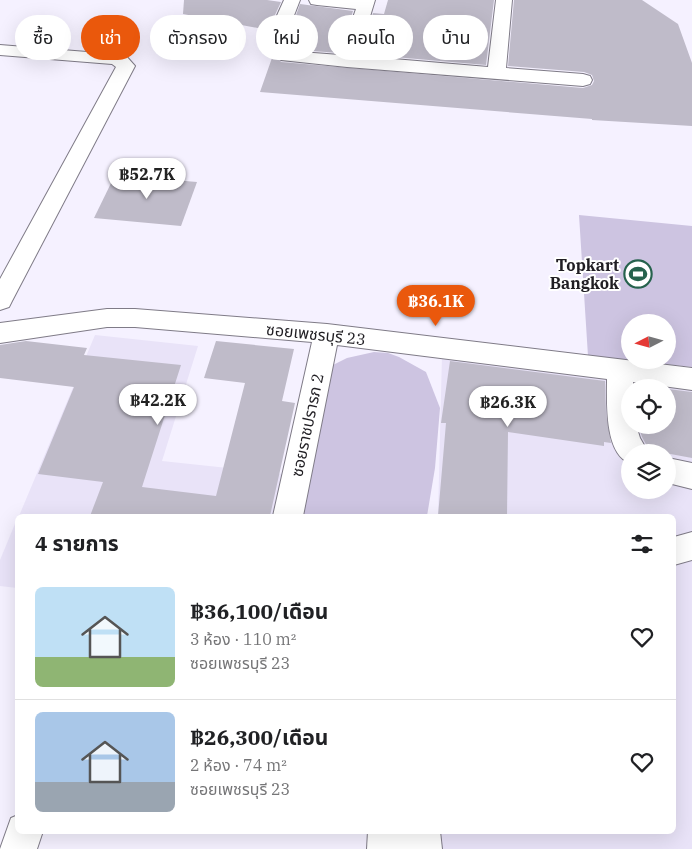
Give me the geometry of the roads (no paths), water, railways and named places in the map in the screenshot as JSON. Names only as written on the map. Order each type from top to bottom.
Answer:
[{"type":"street","points":[[286,15],[292,0]]},
{"type":"street","points":[[317,0],[367,2],[347,62]]},
{"type":"street","points":[[496,74],[504,0]]},
{"type":"street","points":[[0,50],[112,59],[121,61],[126,66],[125,72],[0,301]]},
{"type":"street","points":[[318,59],[583,80]]},
{"type":"street","name":"ซอยเพชรบุรี 23","points":[[0,333],[107,318],[135,318],[326,334],[692,379]]},
{"type":"street","name":"ซอยราชปรารภ 2","points":[[288,514],[326,334]]},
{"type":"street","points":[[620,370],[622,430],[626,444]]},
{"type":"street","points":[[676,473],[692,476]]},
{"type":"street","points":[[676,550],[692,546]]},
{"type":"street","points":[[18,849],[23,834]]},
{"type":"street","points":[[34,849],[39,834]]},
{"type":"street","points":[[386,849],[387,834]]},
{"type":"street","points":[[421,834],[423,849]]},
{"type":"place","name":"Topkart Bangkok","points":[[638,274]]}]
